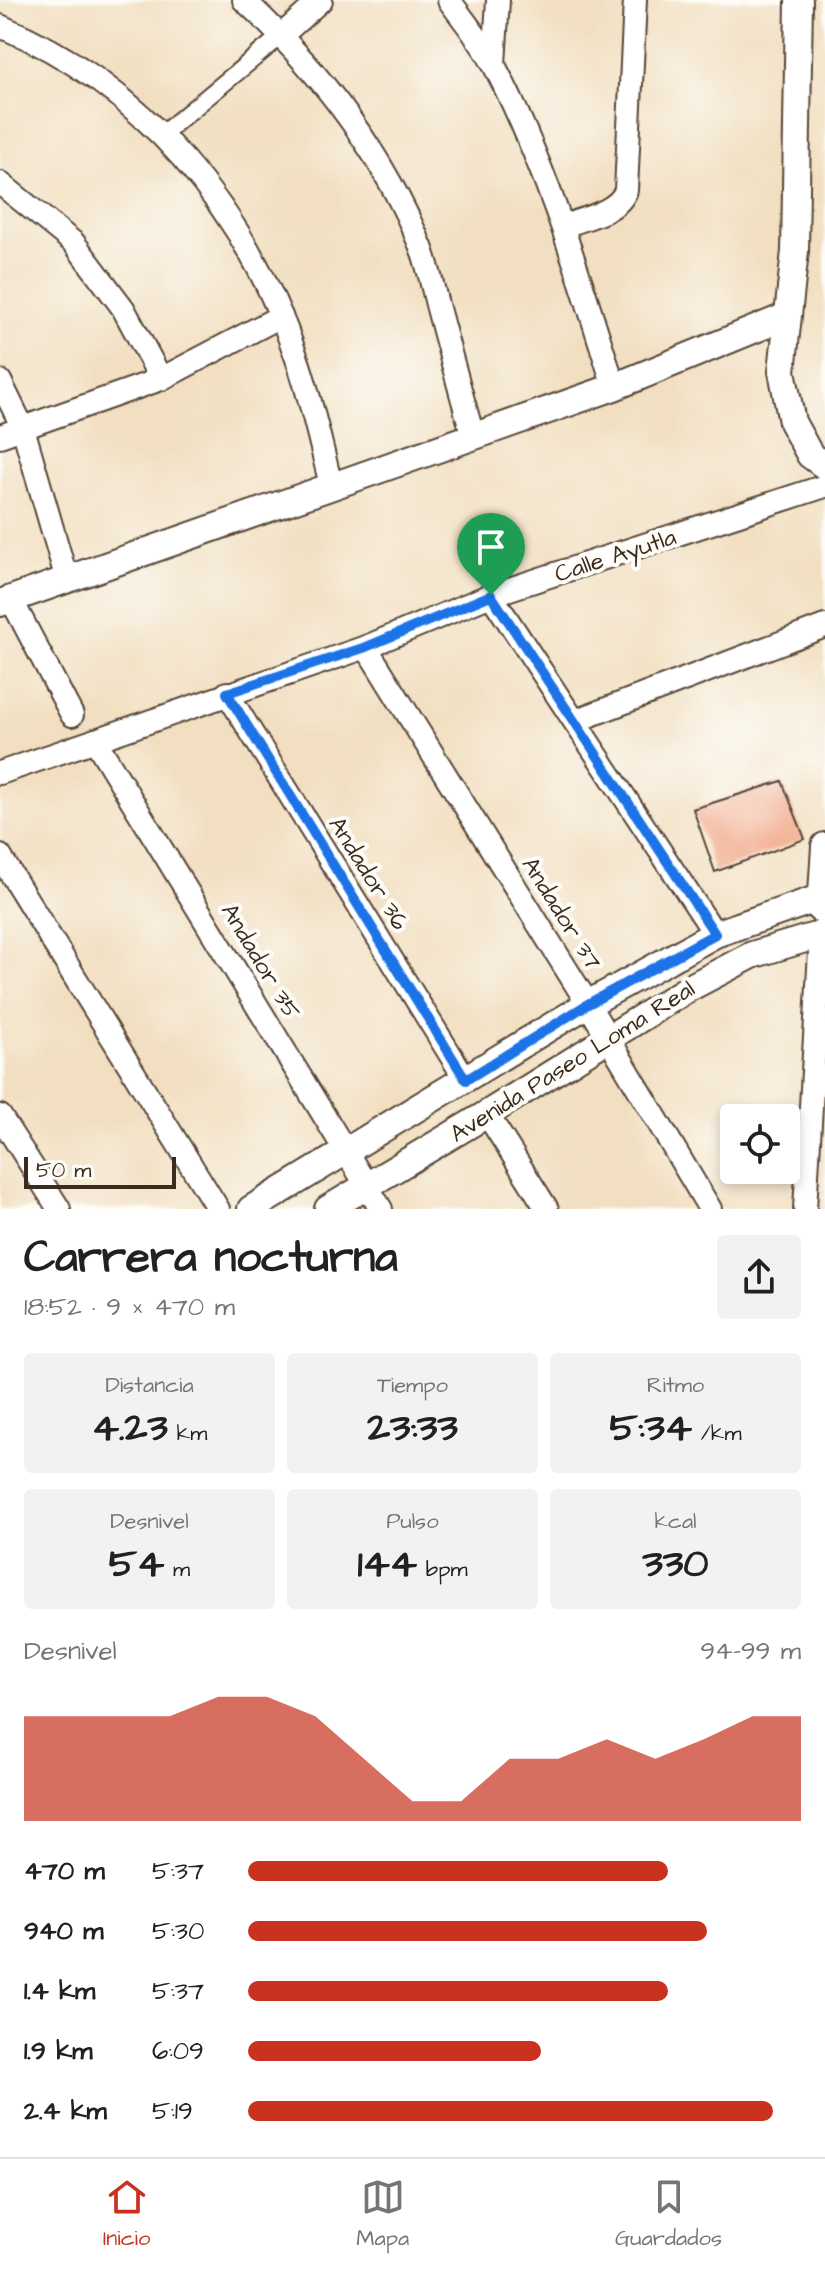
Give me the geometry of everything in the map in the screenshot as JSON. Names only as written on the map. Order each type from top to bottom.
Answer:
[{"type":"street","points":[[244,0],[282,35],[335,98],[364,137],[397,195],[422,249],[473,436]]},
{"type":"street","points":[[161,135],[321,0]]},
{"type":"street","points":[[449,0],[494,64],[564,226],[614,387]]},
{"type":"street","points":[[494,64],[498,0]]},
{"type":"street","points":[[564,226],[613,207],[623,198],[626,190],[635,0]]},
{"type":"street","points":[[799,0],[795,251],[782,371],[792,422],[810,455],[825,466]]},
{"type":"street","points":[[0,26],[52,50],[86,72],[161,135],[187,161],[220,205],[252,258],[281,316],[297,357],[331,485]]},
{"type":"street","points":[[0,183],[74,243],[123,308],[161,379]]},
{"type":"street","points":[[0,436],[161,379],[281,316]]},
{"type":"street","points":[[72,715],[6,601],[614,387],[787,316]]},
{"type":"street","points":[[0,381],[23,428],[67,580]]},
{"type":"street","name":"Calle Ayutla","points":[[0,773],[366,647],[491,595],[825,486]]},
{"type":"street","points":[[491,595],[715,934]]},
{"type":"street","points":[[575,721],[825,626]]},
{"type":"street","name":"Andador 37","points":[[366,647],[588,1004],[710,1209]]},
{"type":"street","name":"Andador 36","points":[[227,693],[466,1080]]},
{"type":"street","name":"Andador 35","points":[[95,740],[381,1209]]},
{"type":"street","points":[[805,1209],[823,934],[825,846]]},
{"type":"street","points":[[0,856],[218,1209]]},
{"type":"street","name":"Avenida Paseo Loma Real","points":[[251,1209],[588,1004],[715,934],[823,896]]},
{"type":"street","name":"Avenida Paseo Loma Real","points":[[328,1209],[689,988],[752,955],[823,934]]},
{"type":"street","points":[[487,1114],[547,1209]]},
{"type":"street","points":[[0,1116],[59,1209]]},
{"type":"building","points":[[782,781],[805,839],[715,872],[693,809]]},
{"type":"route","points":[[491,595],[715,934],[588,1004],[466,1080],[227,693],[366,647],[491,595]]}]
